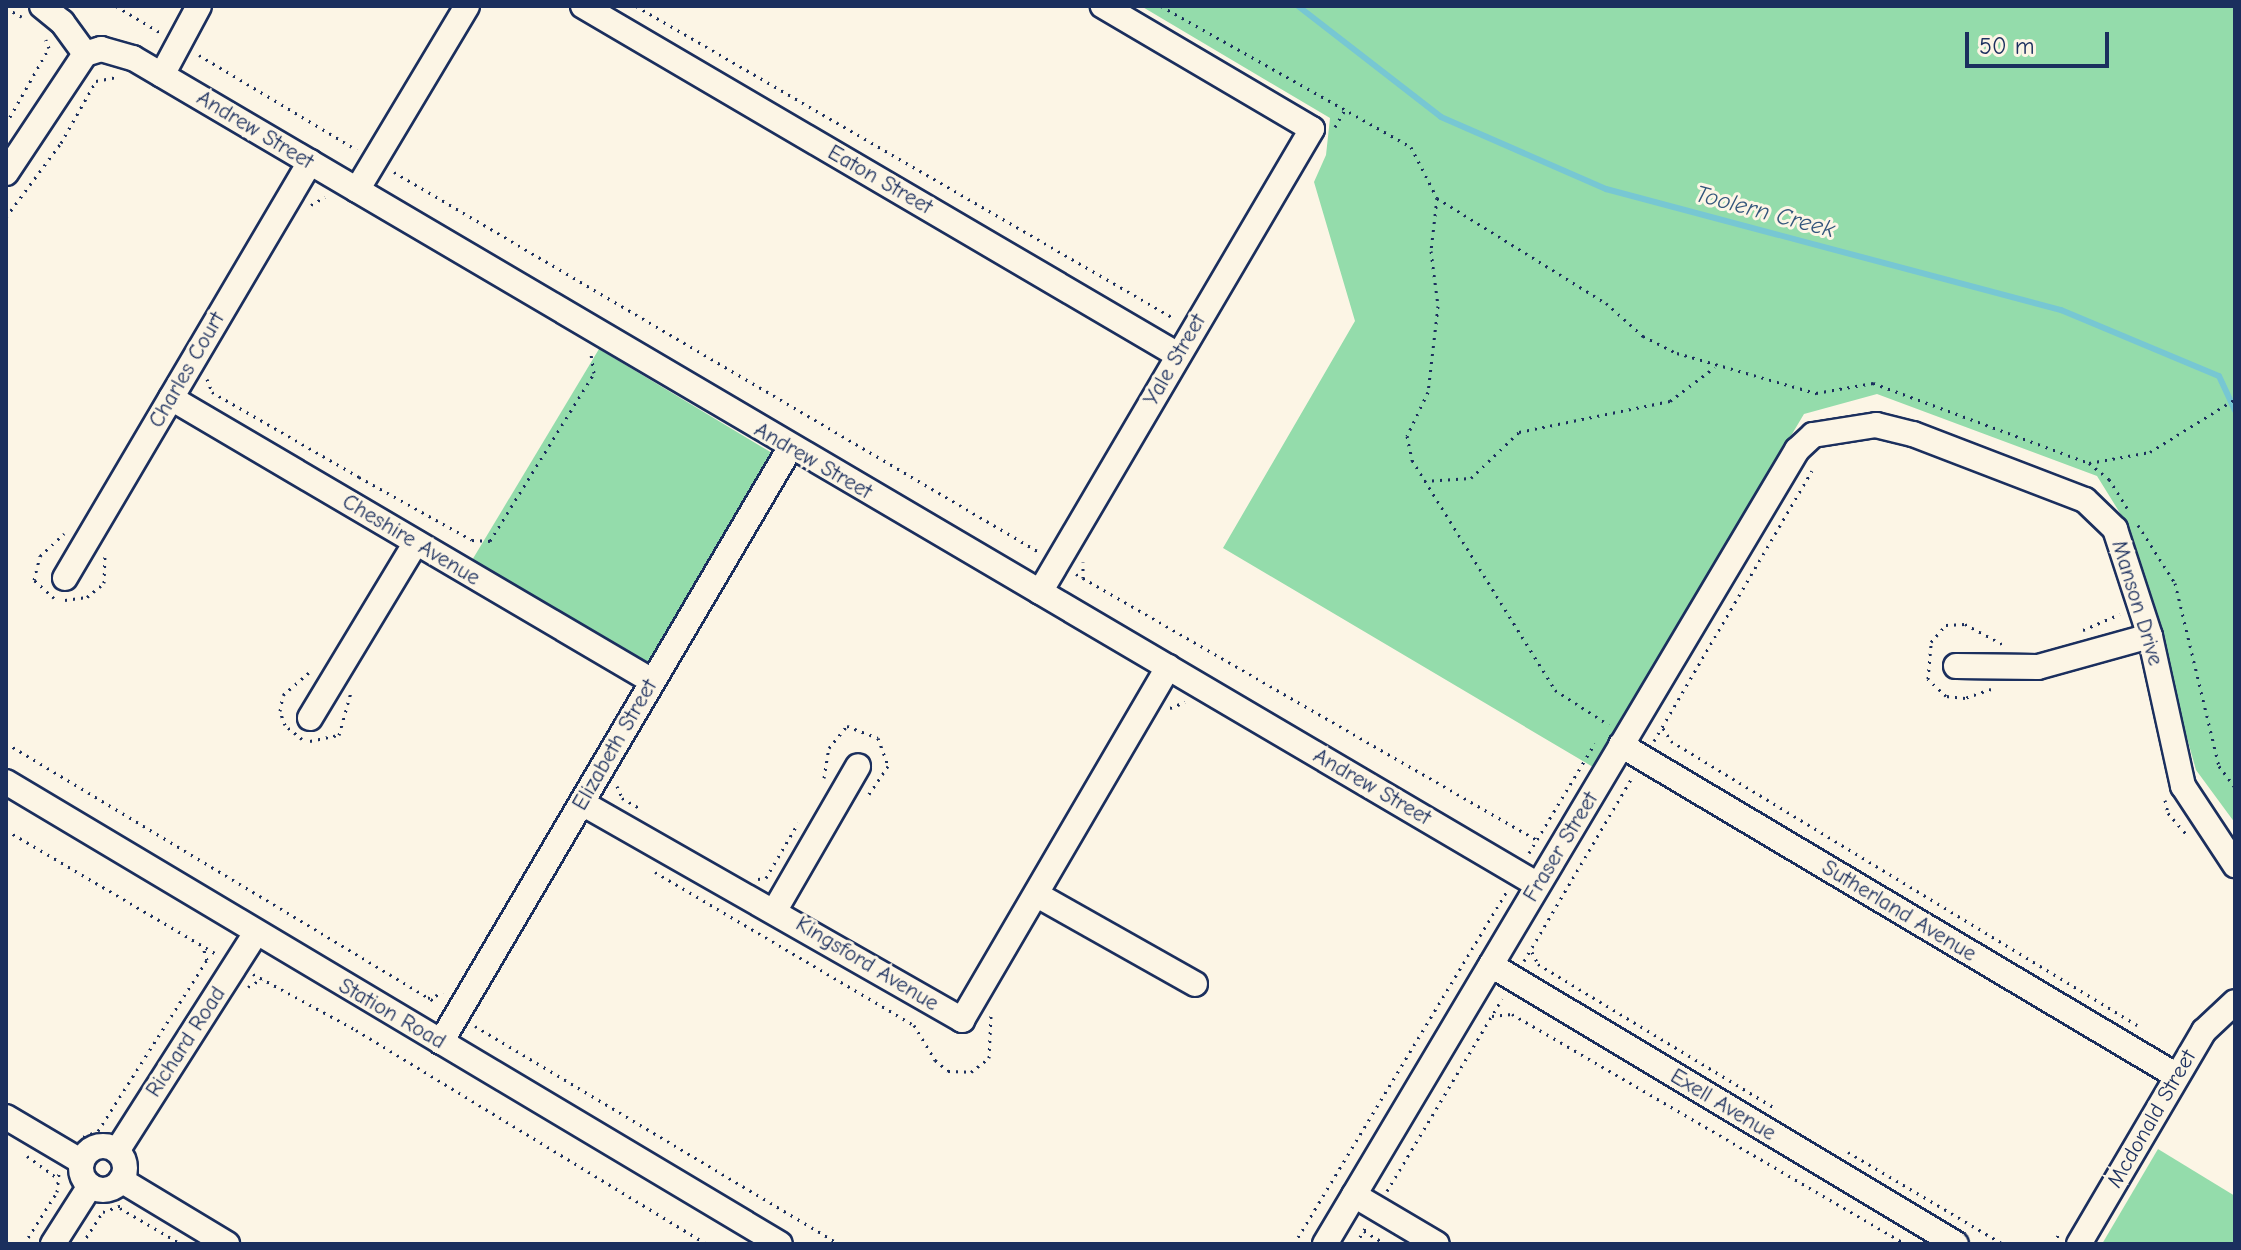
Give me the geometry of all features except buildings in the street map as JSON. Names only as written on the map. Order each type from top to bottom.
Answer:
[{"type":"street","points":[[162,75],[199,6]]},
{"type":"street","points":[[357,190],[467,6]]},
{"type":"street","name":"Eaton Street","points":[[583,6],[1171,351]]},
{"type":"street","name":"Yale Street","points":[[1040,592],[1053,553],[1171,351],[1312,129],[1103,6]]},
{"type":"street","points":[[6,173],[85,54],[62,22],[41,14]]},
{"type":"street","name":"Andrew Street","points":[[85,54],[101,49],[133,58],[790,448],[1040,592],[1163,677],[1522,888]]},
{"type":"street","name":"Charles Court","points":[[65,578],[310,162]]},
{"type":"street","name":"Cheshire Avenue","points":[[171,398],[652,681]]},
{"type":"street","name":"Manson Drive","points":[[1797,450],[1813,435],[1876,425],[1927,439],[2085,500],[2115,529],[2140,639],[2183,786],[2235,865]]},
{"type":"street","name":"Elizabeth Street","points":[[441,1042],[469,1020],[590,808],[652,681],[790,448]]},
{"type":"street","name":"Fraser Street","points":[[1325,1244],[1491,965],[1522,888],[1797,450]]},
{"type":"street","points":[[310,718],[416,542]]},
{"type":"street","points":[[1956,666],[2038,667],[2140,639]]},
{"type":"street","name":"Kingsford Avenue","points":[[590,808],[775,910],[962,1020],[1039,896],[1163,677]]},
{"type":"street","name":"Sutherland Avenue","points":[[1618,735],[1644,759],[2177,1076]]},
{"type":"street","points":[[775,910],[858,766]]},
{"type":"street","name":"Station Road","points":[[6,782],[255,934],[780,1244]]},
{"type":"street","points":[[1039,896],[1195,984]]},
{"type":"street","name":"Richard Road","points":[[117,1151],[255,934]]},
{"type":"street","name":"Exell Avenue","points":[[1491,965],[1956,1244]]},
{"type":"street","name":"Mcdonald Street","points":[[2079,1244],[2204,1031],[2235,1002]]},
{"type":"street","points":[[6,1117],[76,1159],[90,1186]]},
{"type":"street","points":[[76,1159],[96,1147],[117,1151],[125,1168],[121,1180],[111,1189],[90,1186]]},
{"type":"street","points":[[121,1180],[227,1244]]},
{"type":"street","points":[[53,1244],[90,1186]]},
{"type":"street","points":[[1354,1195],[1437,1244]]},
{"type":"path","points":[[116,6],[1035,550],[1053,553],[1537,840]]},
{"type":"path","points":[[636,6],[1171,320],[1181,318],[1171,351]]},
{"type":"path","points":[[1161,6],[1411,147],[1437,198],[1606,303],[1643,336],[1716,365],[1816,393],[1873,383],[2089,463],[2109,479],[2175,583],[2219,766],[2235,787]]},
{"type":"path","points":[[6,8],[41,14],[49,48],[6,124]]},
{"type":"path","points":[[6,217],[61,143],[96,81],[122,76]]},
{"type":"path","points":[[304,217],[312,204],[328,196]]},
{"type":"path","points":[[1294,1244],[1522,888],[1537,840],[1618,735],[1555,690],[1424,481],[1407,436],[1428,392],[1438,306],[1431,251],[1437,198]]},
{"type":"path","points":[[206,376],[212,392],[472,540],[490,541],[594,373],[591,350]]},
{"type":"path","points":[[1424,481],[1471,478],[1519,432],[1670,401],[1716,365]]},
{"type":"path","points":[[2089,463],[2150,452],[2235,399]]},
{"type":"path","points":[[1356,1244],[1813,470]]},
{"type":"path","points":[[69,530],[40,556],[34,580],[51,597],[70,601],[104,583],[105,546]]},
{"type":"path","points":[[1035,550],[1053,553]]},
{"type":"path","points":[[2117,600],[2140,639]]},
{"type":"path","points":[[314,668],[283,695],[285,725],[299,739],[317,742],[339,735],[351,690]]},
{"type":"path","points":[[1163,677],[1185,702],[1199,710]]},
{"type":"path","points":[[1168,710],[1185,702]]},
{"type":"path","points":[[817,790],[829,748],[847,726],[878,738],[888,766],[862,803]]},
{"type":"path","points":[[1662,727],[1671,741],[2145,1030]]},
{"type":"path","points":[[6,743],[839,1244]]},
{"type":"path","points":[[590,808],[615,783],[622,798],[647,814]]},
{"type":"path","points":[[2165,798],[2168,813],[2189,837]]},
{"type":"path","points":[[748,879],[766,878],[803,815]]},
{"type":"path","points":[[6,830],[203,947],[356,1030],[707,1244]]},
{"type":"path","points":[[650,869],[914,1025],[935,1060],[948,1071],[971,1072],[989,1058],[990,1015],[997,1003]]},
{"type":"path","points":[[1493,883],[1522,888],[1551,917]]},
{"type":"path","points":[[56,1177],[76,1159],[82,1137],[103,1124],[207,960],[203,947]]},
{"type":"path","points":[[1531,950],[1538,964],[1784,1113]]},
{"type":"path","points":[[428,998],[442,995],[450,982]]},
{"type":"path","points":[[1492,1016],[1512,1014],[1905,1244]]},
{"type":"path","points":[[1839,1146],[2003,1244]]},
{"type":"path","points":[[19,1151],[56,1177]]},
{"type":"path","points":[[24,1244],[57,1192],[56,1177]]},
{"type":"path","points":[[120,1208],[181,1244]]},
{"type":"path","points":[[1364,1231],[1386,1244]]},
{"type":"green space","points":[[1141,6],[2235,6],[2235,823],[2196,770],[2128,526],[2097,476],[1877,394],[1804,414],[1593,767],[1223,548],[1355,321],[1314,182],[1326,155],[1330,118]]},
{"type":"green space","points":[[599,349],[775,455],[647,667],[471,562]]},
{"type":"green space","points":[[2158,1149],[2235,1196],[2235,1244],[2102,1244]]},
{"type":"waterway","name":"Toolern Creek","points":[[1298,6],[1441,117],[1606,189],[2061,310],[2219,376],[2235,411]]}]
